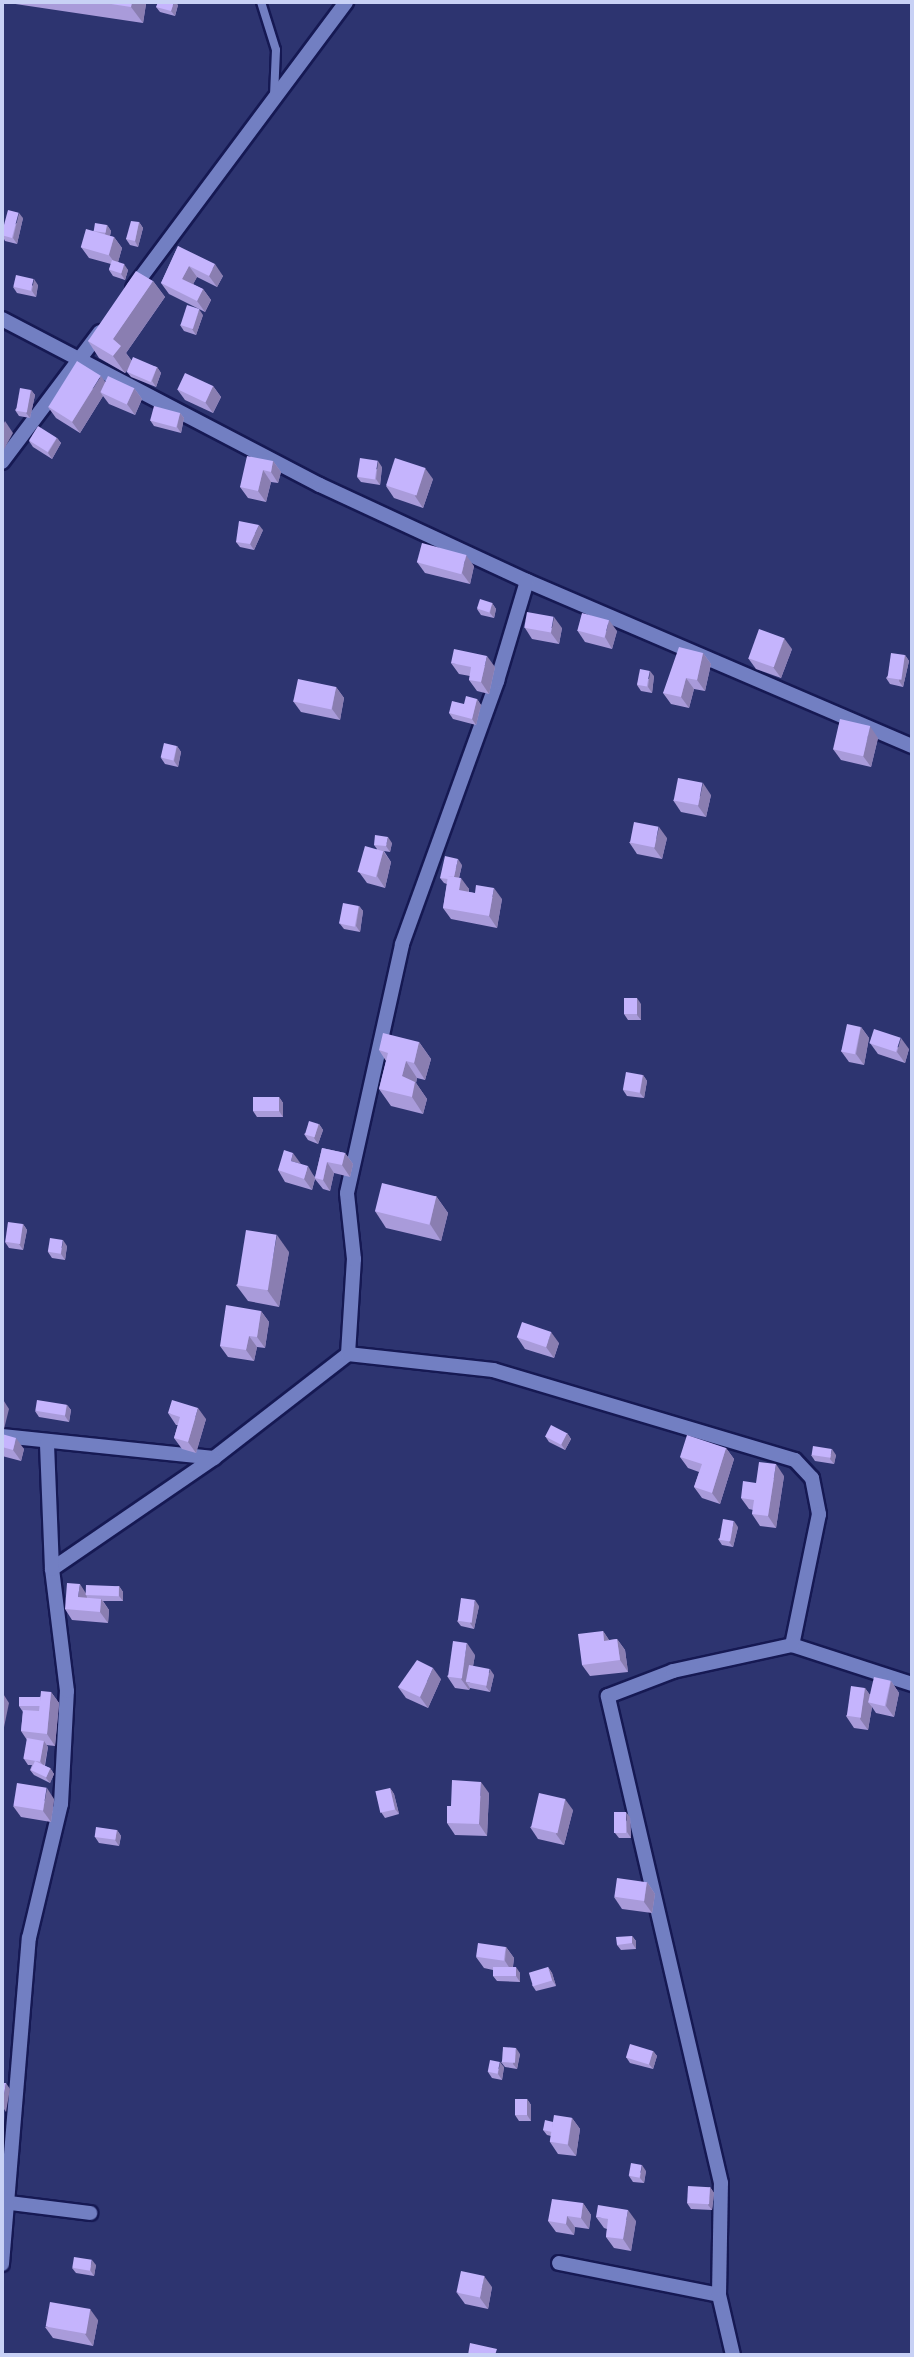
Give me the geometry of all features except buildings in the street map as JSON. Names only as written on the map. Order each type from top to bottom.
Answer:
[{"type":"street","points":[[123,302],[345,2]]},
{"type":"street","points":[[2,319],[81,357],[320,485],[527,581],[912,746]]},
{"type":"street","points":[[2,462],[106,324]]},
{"type":"street","points":[[348,1354],[354,1259],[347,1194],[402,944],[497,681],[527,581]]},
{"type":"street","points":[[52,1569],[214,1458],[348,1354],[493,1370],[795,1460],[812,1478],[819,1514],[792,1644]]},
{"type":"street","points":[[2,1436],[47,1444],[214,1458]]},
{"type":"street","points":[[2,2264],[4,2203],[29,1938],[61,1804],[66,1691],[52,1569],[47,1444]]},
{"type":"street","points":[[733,2355],[719,2295],[721,2183],[608,1696],[673,1671],[792,1644],[859,1670],[912,1684]]},
{"type":"street","points":[[4,2203],[90,2213]]},
{"type":"street","points":[[559,2263],[719,2295]]},
{"type":"lane","points":[[261,2],[276,50],[274,100]]}]
